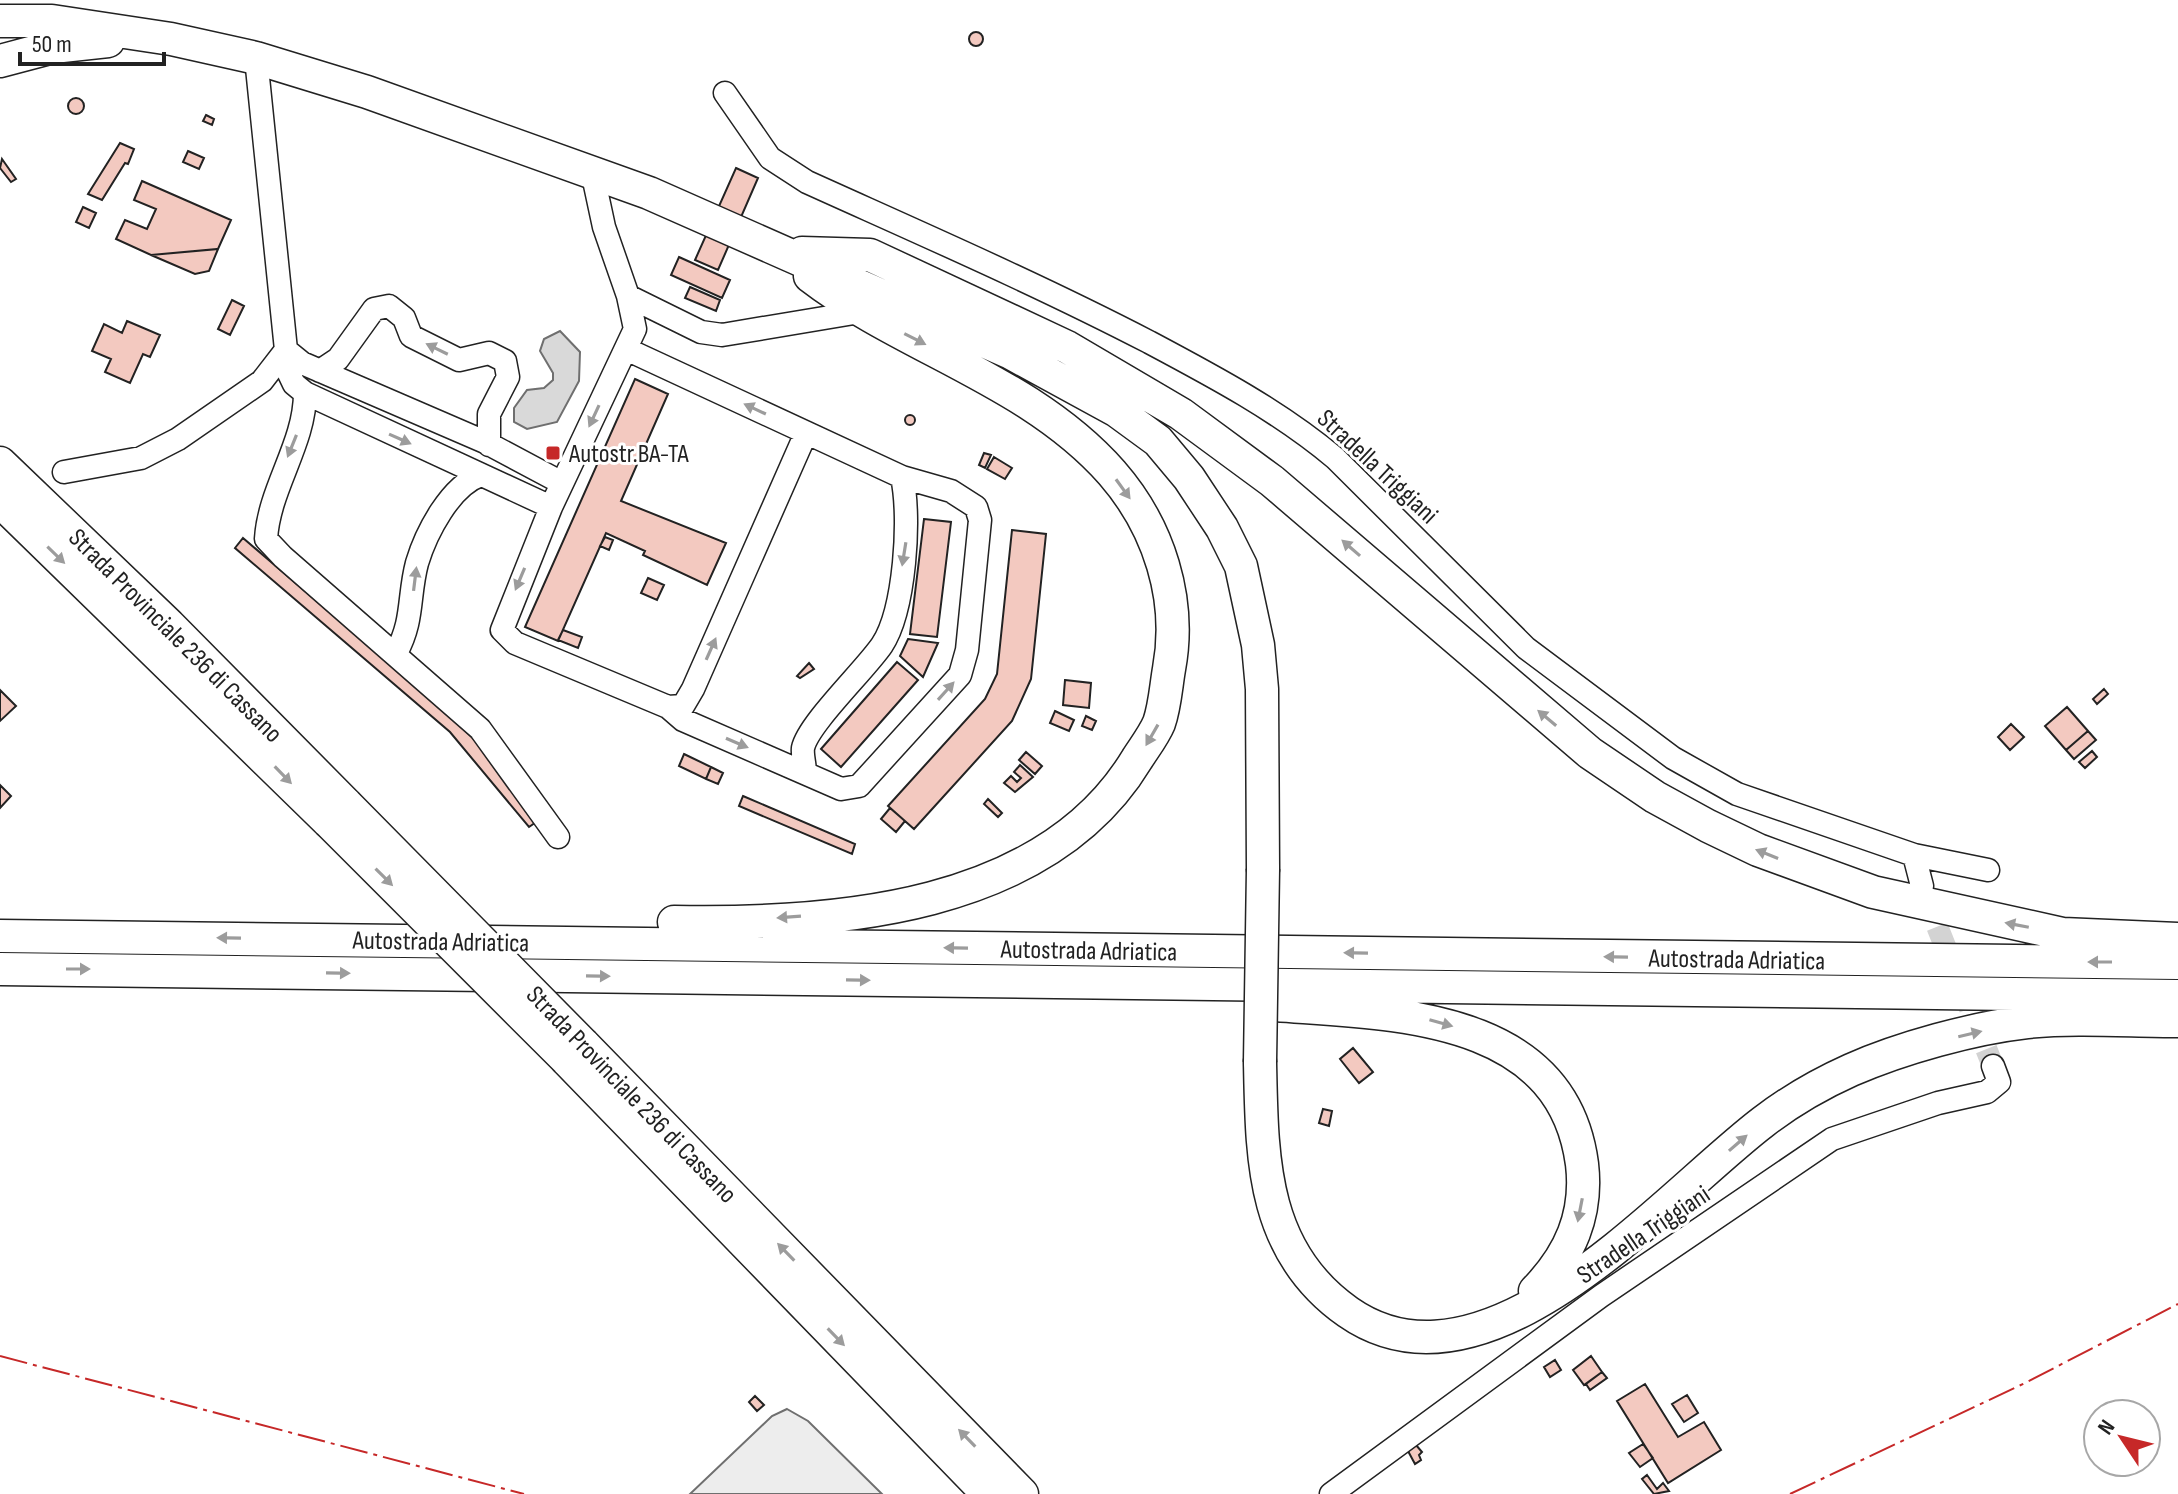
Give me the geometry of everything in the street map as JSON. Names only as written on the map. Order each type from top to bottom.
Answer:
[{"type":"highway","points":[[0,5],[57,6],[119,16],[171,39]]},
{"type":"highway","points":[[0,21],[52,21],[171,39],[256,58],[367,92],[592,171],[861,285],[1059,376],[1158,441],[1189,478],[1222,528],[1241,566],[1258,645],[1263,738],[1262,1150],[1272,1204],[1294,1259],[1312,1282],[1358,1319],[1383,1330],[1417,1337],[1454,1336],[1496,1324],[1570,1281],[1600,1259],[1764,1121],[1850,1070],[1891,1055],[2026,1022],[2178,1021]]},
{"type":"highway","points":[[0,61],[84,42],[171,39]]},
{"type":"highway","points":[[363,941],[456,928],[569,921],[712,923],[837,914],[922,902],[1000,876],[1064,840],[1097,814],[1127,776],[1158,723],[1172,653],[1173,615],[1164,563],[1143,516],[1113,475],[1084,445],[1040,411],[966,365],[860,312],[779,252]]},
{"type":"highway","points":[[779,252],[870,255],[1067,347],[1157,399],[1282,490],[1590,753],[1655,797],[1708,826],[1758,850],[1873,892],[2063,934],[2178,939]]},
{"type":"highway","points":[[0,443],[82,522],[169,625]]},
{"type":"highway","name":"Strada Provinciale 236 di Cassano","points":[[0,463],[169,625],[338,813]]},
{"type":"highway","name":"Strada Provinciale 236 di Cassano","points":[[0,501],[338,813],[1022,1494]]},
{"type":"highway","name":"Autostrada Adriatica","points":[[0,936],[2178,963]]},
{"type":"highway","name":"Autostrada Adriatica","points":[[0,969],[2178,996]]},
{"type":"highway","points":[[945,982],[1401,1014],[1436,1020],[1494,1043],[1537,1071],[1554,1094],[1573,1123],[1583,1178],[1583,1210],[1569,1250],[1554,1272],[1496,1324]]},
{"type":"highway","name":"Strada Provinciale 236 di Cassano","points":[[575,1052],[988,1494]]},
{"type":"street","points":[[256,58],[286,350],[285,371],[305,393],[551,507]]},
{"type":"street","name":"Stradella Triggiani","points":[[725,93],[770,158],[807,182],[1063,297],[1194,366],[1303,431],[1335,458],[1526,648],[1704,779],[1737,794],[1914,855],[1988,870]]},
{"type":"street","points":[[592,171],[604,227],[628,296],[635,329],[551,507],[503,619],[502,630],[506,638],[668,707],[683,720],[841,789],[859,786],[960,675],[967,650],[980,520],[976,507],[951,491],[902,477],[626,349]]},
{"type":"street","points":[[628,296],[701,332],[722,335],[860,312]]},
{"type":"street","points":[[320,371],[338,359],[374,309],[389,306],[404,318],[411,336],[440,351],[459,360],[489,353],[505,361],[508,377],[489,414],[489,445]]},
{"type":"street","points":[[286,350],[320,371],[489,445],[562,483]]},
{"type":"street","points":[[64,472],[141,458],[178,439],[262,381],[286,350]]},
{"type":"street","points":[[305,393],[297,435],[268,514],[266,539],[480,729],[558,837]]},
{"type":"street","points":[[668,707],[683,706],[693,689],[806,433]]},
{"type":"street","points":[[396,653],[407,632],[417,563],[427,539],[458,490],[481,475]]},
{"type":"street","points":[[805,772],[803,747],[809,736],[876,653],[893,621],[907,532],[902,477]]},
{"type":"street","points":[[1914,855],[1922,886]]},
{"type":"street","name":"Stradella Triggiani","points":[[1331,1494],[1601,1296],[1832,1139],[1938,1103],[1987,1092],[1999,1082],[1993,1066]]},
{"type":"shaded area","points":[[560,331],[580,352],[579,381],[557,422],[527,429],[514,422],[514,408],[527,390],[544,388],[553,380],[553,373],[540,351],[544,339]]},
{"type":"shaded area","points":[[787,1409],[808,1421],[882,1494],[690,1494],[772,1416]]},
{"type":"building","points":[[976,32],[983,39],[976,46],[969,39]]},
{"type":"building","points":[[73,98],[79,98],[84,106],[82,112],[73,114],[68,109],[68,103]]},
{"type":"building","points":[[206,115],[214,119],[212,125],[203,121]]},
{"type":"building","points":[[120,143],[134,149],[128,164],[125,163],[102,200],[88,194]]},
{"type":"building","points":[[188,151],[204,158],[199,169],[183,162]]},
{"type":"building","points":[[2,159],[16,179],[11,182],[0,168]]},
{"type":"building","points":[[736,168],[758,178],[718,270],[695,260]]},
{"type":"building","points":[[142,181],[231,220],[218,249],[151,255],[116,239],[125,220],[147,229],[156,209],[134,200]]},
{"type":"building","points":[[83,207],[96,213],[89,228],[76,222]]},
{"type":"building","points":[[218,249],[209,271],[195,274],[151,255]]},
{"type":"building","points":[[679,257],[730,280],[722,298],[671,275]]},
{"type":"building","points":[[690,287],[720,300],[716,311],[685,298]]},
{"type":"building","points":[[232,300],[244,306],[230,335],[218,329]]},
{"type":"building","points":[[127,321],[160,335],[150,357],[143,354],[130,383],[105,372],[111,359],[92,351],[104,324],[122,333]]},
{"type":"building","points":[[635,379],[668,394],[621,501],[726,543],[707,585],[643,555],[645,551],[606,533],[558,641],[525,627]]},
{"type":"building","points":[[910,415],[915,420],[910,425],[905,420]]},
{"type":"building","points":[[984,453],[991,455],[985,468],[979,465]]},
{"type":"building","points":[[994,457],[1012,468],[1005,479],[987,469]]},
{"type":"building","points":[[924,519],[951,522],[937,637],[910,634]]},
{"type":"building","points":[[1012,530],[1046,534],[1031,679],[1012,721],[914,829],[888,806],[985,699],[997,674]]},
{"type":"building","points":[[605,537],[613,540],[609,550],[600,546]]},
{"type":"building","points":[[243,538],[443,709],[480,745],[539,820],[529,827],[450,732],[235,548]]},
{"type":"building","points":[[648,578],[664,585],[657,600],[641,593]]},
{"type":"building","points":[[563,630],[582,637],[578,648],[558,640]]},
{"type":"building","points":[[908,639],[938,643],[923,677],[900,656]]},
{"type":"building","points":[[897,662],[918,680],[841,767],[821,749]]},
{"type":"building","points":[[809,663],[814,669],[800,678],[797,676]]},
{"type":"building","points":[[1065,680],[1091,683],[1089,708],[1063,705]]},
{"type":"building","points":[[2104,689],[2108,694],[2097,704],[2093,699]]},
{"type":"building","points":[[0,690],[16,706],[0,721]]},
{"type":"building","points":[[2067,707],[2088,731],[2066,750],[2045,726]]},
{"type":"building","points":[[1055,711],[1074,720],[1069,731],[1050,723]]},
{"type":"building","points":[[1086,716],[1096,721],[1092,730],[1082,726]]},
{"type":"building","points":[[2011,724],[2024,737],[2010,750],[1998,737]]},
{"type":"building","points":[[2088,731],[2096,740],[2074,759],[2066,750]]},
{"type":"building","points":[[2092,751],[2097,757],[2085,768],[2079,762]]},
{"type":"building","points":[[1026,752],[1042,766],[1035,774],[1019,760]]},
{"type":"building","points":[[684,754],[711,767],[706,779],[679,766]]},
{"type":"building","points":[[1020,765],[1033,777],[1015,792],[1004,783],[1011,776],[1017,782],[1021,778],[1014,772]]},
{"type":"building","points":[[711,767],[723,773],[718,784],[706,779]]},
{"type":"building","points":[[0,785],[11,796],[0,808]]},
{"type":"building","points":[[743,796],[855,844],[852,854],[739,806]]},
{"type":"building","points":[[988,799],[1002,813],[998,817],[984,804]]},
{"type":"building","points":[[890,808],[905,821],[896,832],[881,819]]},
{"type":"building","points":[[1353,1048],[1373,1072],[1359,1083],[1340,1059]]},
{"type":"building","points":[[1323,1109],[1332,1111],[1329,1126],[1319,1123]]},
{"type":"building","points":[[1591,1356],[1602,1372],[1584,1385],[1573,1370]]},
{"type":"building","points":[[1555,1360],[1561,1370],[1550,1377],[1544,1367]]},
{"type":"building","points":[[1602,1372],[1607,1378],[1590,1390],[1586,1384]]},
{"type":"building","points":[[1645,1384],[1678,1437],[1704,1422],[1721,1450],[1668,1483],[1617,1401]]},
{"type":"building","points":[[1687,1395],[1698,1413],[1684,1422],[1672,1404]]},
{"type":"building","points":[[755,1396],[764,1405],[757,1411],[749,1402]]},
{"type":"building","points":[[1643,1444],[1653,1458],[1640,1467],[1629,1453]]},
{"type":"building","points":[[1416,1445],[1422,1452],[1419,1455],[1421,1460],[1415,1464],[1408,1451]]},
{"type":"building","points":[[1647,1475],[1657,1489],[1663,1483],[1669,1491],[1654,1494],[1642,1479]]},
{"type":"tunnel","points":[[1925,896],[1993,1066]]},
{"type":"power","points":[[1790,1494],[2025,1383],[2178,1304]]},
{"type":"power","points":[[0,1356],[524,1494]]},
{"type":"place","name":"Autostr.BA-TA","points":[[553,453]]}]
